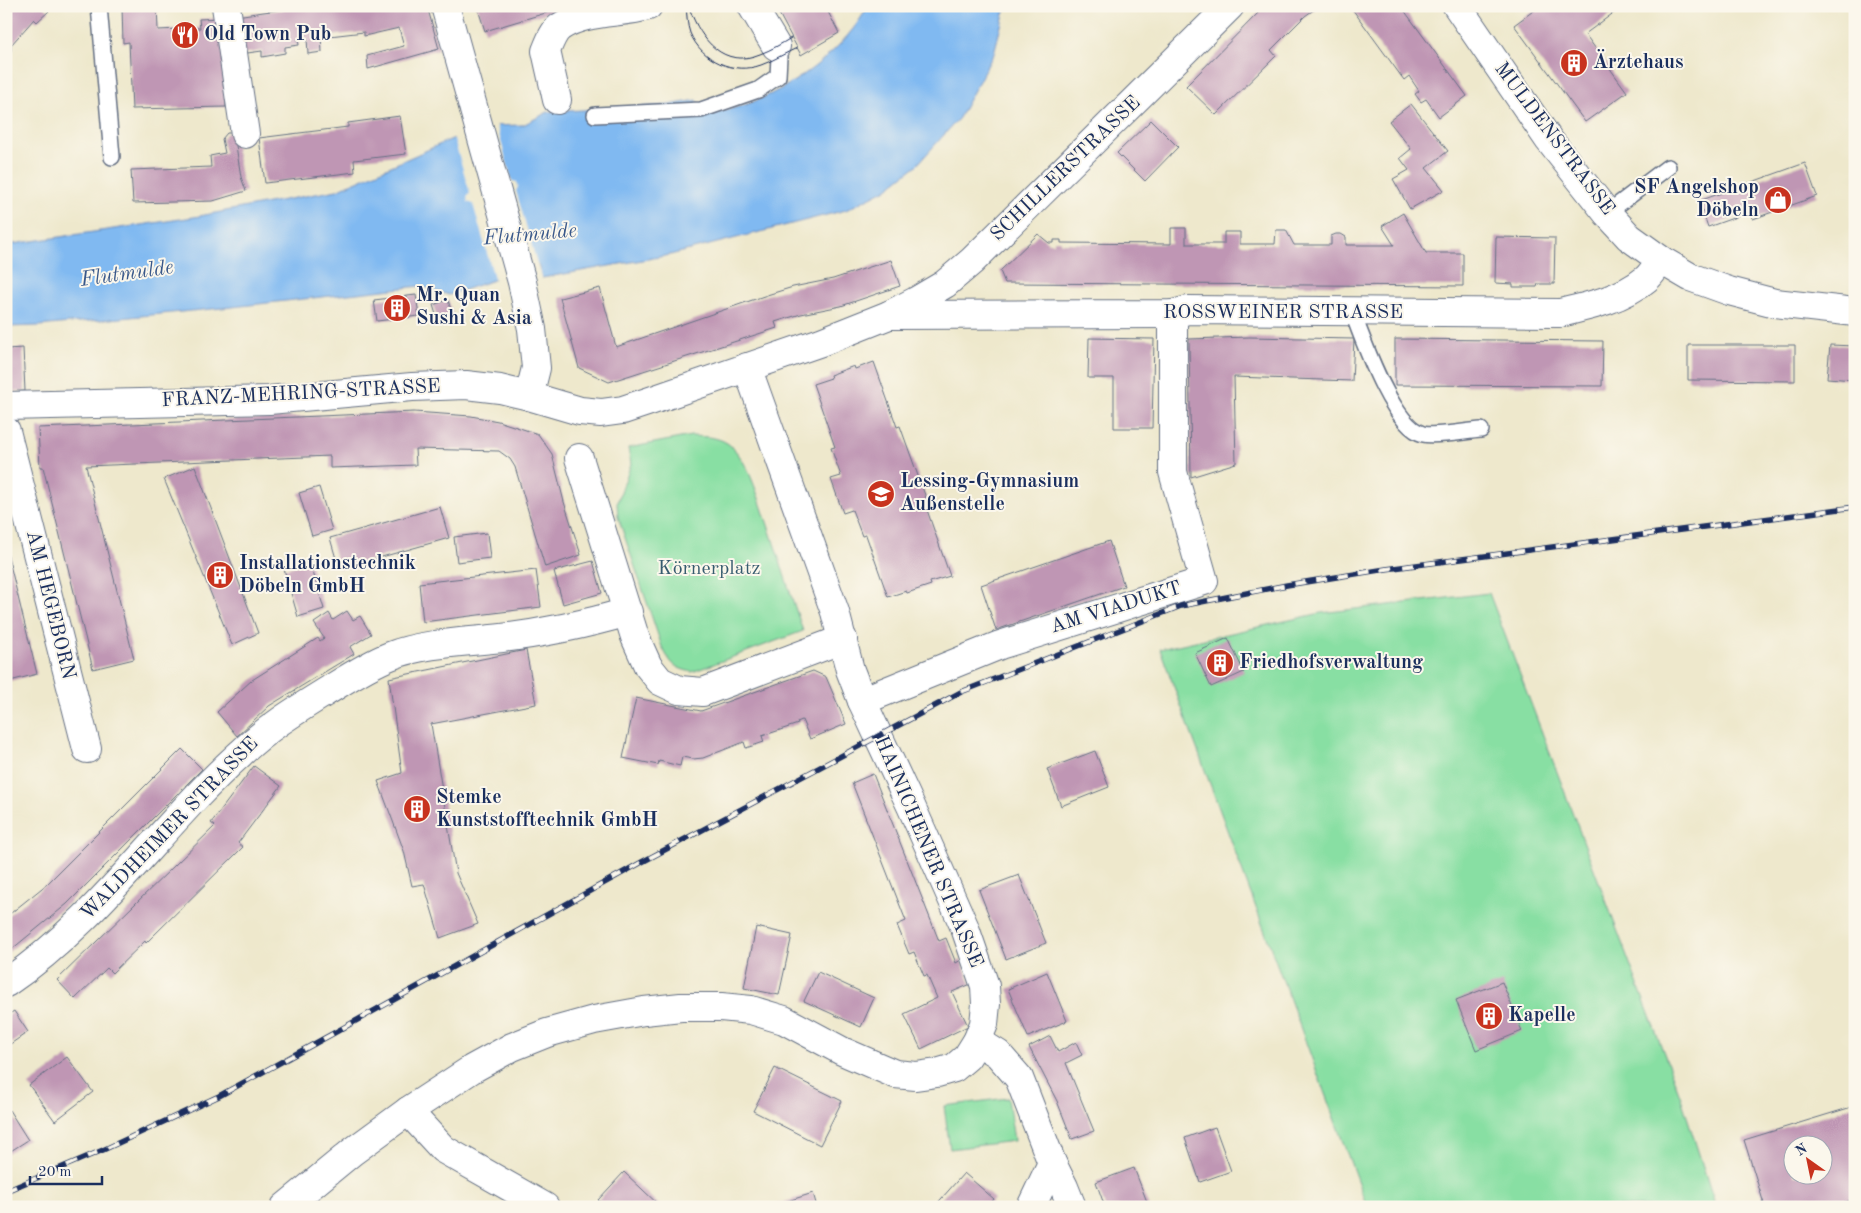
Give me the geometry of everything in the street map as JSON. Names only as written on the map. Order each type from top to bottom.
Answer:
[{"type":"street","points":[[226,6],[245,134]]},
{"type":"street","points":[[445,6],[522,282],[532,329],[536,368],[530,396]]},
{"type":"street","points":[[557,100],[546,51],[558,28],[580,18],[648,6]]},
{"type":"street","points":[[752,6],[776,46]]},
{"type":"street","name":"SCHILLERSTRASSE","points":[[889,315],[945,284],[972,261],[1230,6]]},
{"type":"street","name":"MULDENSTRASSE","points":[[1457,6],[1549,140],[1607,214],[1629,236],[1661,260],[1690,278],[1775,303],[1855,312]]},
{"type":"street","name":"ROSSWEINER STRASSE","points":[[889,315],[1173,314],[1188,310],[1560,312],[1594,305],[1626,293],[1648,278],[1661,260]]},
{"type":"street","name":"AM VIADUKT","points":[[862,702],[1000,645],[1204,581],[1173,472],[1173,314]]},
{"type":"street","points":[[579,458],[635,637],[648,666],[660,681],[679,690],[703,692],[843,639],[748,367],[821,342],[889,315]]},
{"type":"street","name":"FRANZ-MEHRING-STRASSE","points":[[6,406],[269,400],[412,387],[466,385],[500,389],[580,410],[600,413],[623,410],[748,367]]},
{"type":"street","name":"AM HEGEBORN","points":[[6,431],[86,750]]},
{"type":"street","name":"WALDHEIMER STRASSE","points":[[6,982],[36,961],[92,911],[214,779],[265,731],[350,676],[390,656],[409,650],[511,637],[576,626],[628,612]]},
{"type":"street","name":"HAINICHENER STRASSE","points":[[285,1207],[352,1152],[408,1111],[472,1069],[512,1047],[547,1033],[594,1020],[644,1011],[681,1007],[721,1007],[751,1010],[784,1020],[842,1051],[895,1074],[916,1076],[937,1073],[954,1068],[967,1057],[977,1041],[984,1024],[986,1004],[982,978],[965,928],[862,702],[850,670],[843,639]]},
{"type":"street","points":[[977,1041],[998,1054],[1019,1078],[1052,1163],[1072,1207]]},
{"type":"street","points":[[408,1111],[443,1149],[545,1207]]},
{"type":"street","points":[[1031,1207],[1052,1163]]},
{"type":"lane","points":[[99,6],[112,157]]},
{"type":"lane","points":[[595,116],[701,110],[758,90],[778,76],[779,57],[776,46]]},
{"type":"lane","points":[[1607,214],[1668,167]]},
{"type":"lane","points":[[1352,312],[1386,394],[1414,431],[1425,434],[1480,430]]},
{"type":"green space","name":"Körnerplatz","points":[[691,436],[719,439],[734,449],[746,466],[758,496],[803,631],[692,672],[681,669],[673,664],[662,647],[618,517],[617,503],[631,464],[628,448]]},
{"type":"green space","points":[[1489,593],[1681,1098],[1716,1207],[1367,1207],[1160,649],[1321,613]]},
{"type":"green space","points":[[1008,1098],[1014,1141],[950,1149],[944,1106]]},
{"type":"water","name":"Flutmulde","points":[[868,6],[1006,6],[994,53],[959,118],[917,165],[886,189],[846,210],[670,255],[542,278],[538,265],[449,295],[420,286],[232,307],[39,326],[6,327],[6,245],[194,217],[337,190],[452,139],[490,126],[523,125],[548,112],[668,105],[697,100],[703,116],[736,108],[771,94],[804,75],[834,50],[847,36]]},
{"type":"pier","points":[[489,123],[496,123],[512,181],[517,182],[518,187],[516,191],[541,277],[537,268],[495,281],[473,204],[468,202],[467,197],[470,193],[453,136]]},
{"type":"building","points":[[6,6],[43,6],[49,11],[37,22],[34,19],[11,45],[11,51],[6,57]]},
{"type":"building","points":[[122,6],[157,6],[158,30],[200,28],[199,19],[222,18],[226,107],[132,109],[129,42],[123,43]]},
{"type":"building","points":[[305,6],[427,6],[439,49],[368,69],[367,56],[404,46],[399,28],[364,36],[364,32],[321,37],[322,52],[308,54],[307,38],[298,39],[299,45],[285,47],[285,53],[262,57],[262,51],[240,54],[236,16]]},
{"type":"building","points":[[477,6],[566,6],[566,7],[485,31]]},
{"type":"building","points":[[775,6],[825,6],[839,33],[801,55]]},
{"type":"building","points":[[1265,6],[1319,6],[1305,16],[1271,50],[1276,56],[1216,115],[1186,86]]},
{"type":"building","points":[[1350,6],[1401,6],[1467,96],[1439,117],[1426,99],[1421,102],[1415,94],[1419,91],[1409,76],[1404,80]]},
{"type":"building","name":"Ärztehaus","points":[[1540,6],[1623,6],[1585,34],[1627,92],[1585,122],[1514,25]]},
{"type":"building","points":[[1411,104],[1448,151],[1426,168],[1444,190],[1410,209],[1393,179],[1409,170],[1400,158],[1411,149],[1389,121]]},
{"type":"building","points":[[400,116],[406,154],[354,160],[355,172],[265,183],[259,138],[348,127],[348,123]]},
{"type":"building","points":[[1151,120],[1178,147],[1145,181],[1117,153]]},
{"type":"building","points":[[227,133],[234,133],[241,177],[246,191],[213,201],[133,203],[131,170],[211,167],[210,156],[225,153],[222,139]]},
{"type":"building","points":[[1805,163],[1817,196],[1753,219],[1750,212],[1708,227],[1699,201]]},
{"type":"building","points":[[1403,213],[1426,253],[1463,253],[1463,286],[1005,283],[1000,271],[1038,234],[1049,243],[1054,243],[1054,240],[1061,240],[1061,243],[1171,244],[1171,228],[1186,228],[1186,244],[1224,244],[1224,232],[1240,232],[1240,244],[1275,244],[1276,230],[1286,230],[1294,245],[1331,245],[1331,236],[1341,234],[1346,237],[1346,245],[1394,245],[1382,226]]},
{"type":"building","points":[[1496,237],[1555,238],[1554,284],[1538,284],[1537,287],[1513,287],[1513,284],[1495,283]]},
{"type":"building","points":[[891,260],[900,286],[841,306],[801,314],[775,322],[777,328],[609,382],[579,368],[560,298],[600,288],[616,347],[767,295],[793,287],[833,279]]},
{"type":"building","name":"Mr. Quan Sushi & Asia","points":[[416,295],[419,316],[377,321],[374,300]]},
{"type":"building","points":[[448,300],[453,316],[438,321],[433,305]]},
{"type":"building","points":[[1249,337],[1354,339],[1352,381],[1234,377],[1236,463],[1191,477],[1189,339]]},
{"type":"building","points":[[1089,338],[1154,339],[1152,428],[1114,428],[1114,378],[1088,378]]},
{"type":"building","points":[[1395,339],[1603,341],[1602,386],[1395,385]]},
{"type":"building","points":[[1688,345],[1795,345],[1795,381],[1688,380]]},
{"type":"building","points":[[1830,345],[1855,346],[1855,380],[1827,378]]},
{"type":"building","points":[[23,348],[25,391],[6,392],[6,349]]},
{"type":"building","name":"Lessing-Gymnasium Außenstelle","points":[[874,362],[897,427],[900,426],[930,509],[927,510],[950,576],[930,582],[931,585],[888,597],[866,535],[862,536],[852,510],[843,513],[831,479],[841,476],[831,448],[835,447],[813,384],[831,378],[830,375],[854,366],[855,369]]},
{"type":"building","points":[[414,412],[471,416],[498,421],[538,434],[552,454],[564,502],[581,555],[545,567],[515,467],[510,459],[499,451],[415,449],[416,465],[330,468],[330,456],[86,466],[134,659],[93,669],[43,467],[40,467],[38,428]]},
{"type":"building","name":"Installationstechnik Döbeln GmbH","points":[[195,466],[258,633],[232,645],[164,479]]},
{"type":"building","points":[[319,487],[332,530],[312,536],[299,493]]},
{"type":"building","points":[[440,507],[449,538],[339,569],[330,538]]},
{"type":"building","points":[[487,533],[490,558],[457,562],[454,537]]},
{"type":"building","points":[[1109,541],[1124,586],[996,630],[981,585]]},
{"type":"building","points":[[6,548],[37,674],[6,682]]},
{"type":"building","points":[[593,561],[602,593],[563,604],[554,571]]},
{"type":"building","points":[[310,562],[324,609],[298,617],[284,569]]},
{"type":"building","points":[[536,570],[541,607],[423,622],[419,583]]},
{"type":"building","points":[[347,611],[353,620],[360,616],[371,634],[350,647],[354,654],[269,706],[237,736],[217,712],[252,680],[318,638],[320,641],[324,638],[314,623],[329,613],[333,620]]},
{"type":"building","name":"Friedhofsverwaltung","points":[[1228,638],[1244,672],[1211,687],[1195,653]]},
{"type":"building","name":"Stemke Kunststofftechnik GmbH","points":[[526,650],[536,704],[431,724],[456,873],[478,924],[440,938],[424,884],[412,886],[404,851],[378,781],[402,773],[389,678]]},
{"type":"building","points":[[813,671],[826,677],[846,724],[810,739],[802,720],[797,722],[798,724],[762,736],[764,742],[746,748],[744,742],[703,758],[682,757],[680,766],[659,761],[658,765],[623,758],[636,698],[701,711]]},
{"type":"building","points":[[182,749],[202,769],[67,904],[6,954],[6,917],[47,884]]},
{"type":"building","points":[[1095,751],[1109,787],[1061,806],[1047,769]]},
{"type":"building","points":[[254,766],[281,786],[238,843],[243,847],[146,943],[145,941],[112,973],[107,968],[75,999],[57,980],[215,826],[211,823]]},
{"type":"building","points":[[873,774],[939,941],[946,938],[956,963],[961,960],[971,984],[952,992],[968,1026],[921,1049],[904,1014],[937,998],[927,975],[924,976],[914,952],[909,954],[897,925],[906,921],[852,783]]},
{"type":"building","points":[[1019,875],[1046,943],[1006,959],[979,890]]},
{"type":"building","points":[[756,927],[792,935],[779,995],[744,988]]},
{"type":"building","points":[[818,972],[874,998],[861,1027],[804,1001]]},
{"type":"building","points":[[1047,972],[1067,1021],[1028,1037],[1008,989]]},
{"type":"building","name":"Kapelle","points":[[1502,982],[1522,1031],[1476,1050],[1456,1000]]},
{"type":"building","points":[[14,1011],[28,1032],[6,1047],[6,1016]]},
{"type":"building","points":[[1050,1036],[1058,1052],[1076,1042],[1082,1055],[1066,1063],[1094,1131],[1072,1139],[1057,1101],[1029,1047]]},
{"type":"building","points":[[67,1057],[93,1092],[55,1121],[29,1085]]},
{"type":"building","points":[[775,1068],[842,1101],[820,1145],[753,1111]]},
{"type":"building","points":[[1855,1106],[1855,1199],[1829,1207],[1765,1207],[1744,1140]]},
{"type":"building","points":[[9,1110],[28,1140],[6,1154],[6,1111]]},
{"type":"building","points":[[1215,1127],[1231,1171],[1200,1182],[1185,1138]]},
{"type":"building","points":[[1134,1168],[1149,1207],[1105,1207],[1096,1182]]},
{"type":"building","points":[[624,1172],[661,1207],[605,1207],[598,1200]]},
{"type":"building","points":[[964,1173],[994,1199],[988,1207],[934,1207]]},
{"type":"building","points":[[813,1193],[817,1207],[772,1207],[772,1206]]},
{"type":"tram line","points":[[686,6],[689,30],[695,43],[711,58],[730,67],[751,68],[797,48]]},
{"type":"tram line","points":[[690,10],[707,41],[725,55],[735,58],[747,58],[760,54],[791,38]]},
{"type":"railway","points":[[6,1191],[103,1150],[219,1096],[642,862],[961,692],[1181,606],[1287,585],[1386,569],[1855,507]]},
{"type":"place","name":"Old Town Pub","points":[[185,35]]},
{"type":"place","name":"Ärztehaus","points":[[1574,63]]},
{"type":"place","name":"SF Angelshop Döbeln","points":[[1778,200]]},
{"type":"place","name":"Mr. Quan Sushi & Asia","points":[[397,308]]},
{"type":"place","name":"Lessing-Gymnasium Außenstelle","points":[[881,494]]},
{"type":"place","name":"Installationstechnik Döbeln GmbH","points":[[220,575]]},
{"type":"place","name":"Friedhofsverwaltung","points":[[1220,663]]},
{"type":"place","name":"Stemke Kunststofftechnik GmbH","points":[[417,809]]},
{"type":"place","name":"Kapelle","points":[[1489,1016]]}]
